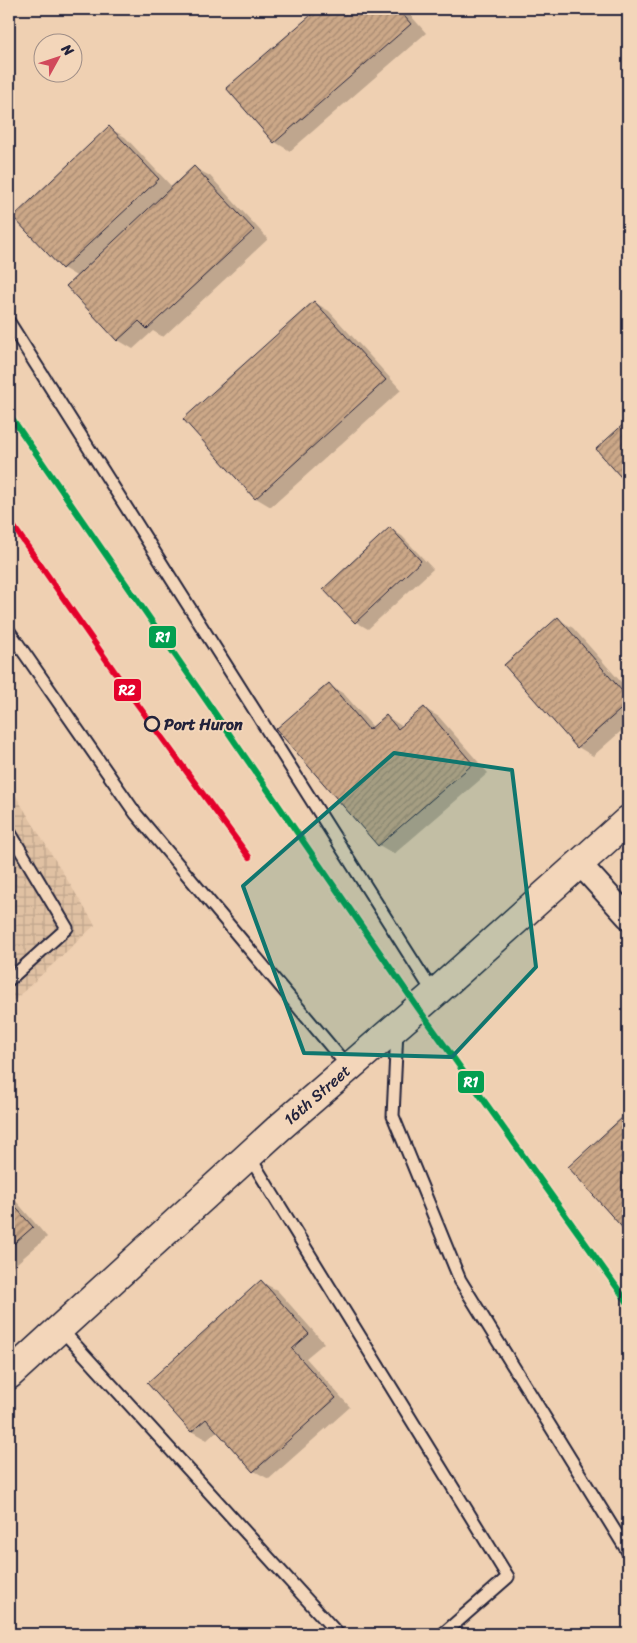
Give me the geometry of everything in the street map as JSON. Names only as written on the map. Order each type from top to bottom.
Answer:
[{"type":"street","name":"16th Street","points":[[9,1375],[249,1156],[434,994],[628,820]]},
{"type":"street","points":[[580,864],[628,917]]},
{"type":"lane","points":[[9,322],[434,994]]},
{"type":"lane","points":[[9,631],[136,814],[349,1068]]},
{"type":"lane","points":[[9,831],[67,928],[9,980]]},
{"type":"lane","points":[[397,1026],[393,1116],[460,1280],[628,1552]]},
{"type":"lane","points":[[249,1156],[508,1577],[443,1634]]},
{"type":"lane","points":[[60,1328],[338,1634]]},
{"type":"highlighted area","points":[[394,753],[512,770],[536,967],[452,1057],[304,1053],[243,886]]},
{"type":"shaded area","points":[[9,785],[95,925],[9,1005]]},
{"type":"building","points":[[318,9],[398,9],[411,24],[274,143],[226,88]]},
{"type":"building","points":[[109,126],[159,179],[62,269],[13,217]]},
{"type":"building","points":[[194,166],[254,230],[147,329],[139,321],[117,341],[66,286]]},
{"type":"building","points":[[314,301],[386,380],[255,499],[183,419]]},
{"type":"building","points":[[628,420],[628,485],[596,449]]},
{"type":"building","points":[[390,527],[421,561],[355,623],[323,589]]},
{"type":"building","points":[[558,617],[628,698],[628,703],[577,748],[504,665]]},
{"type":"building","points":[[329,683],[369,730],[386,715],[398,729],[424,707],[473,764],[378,846],[276,729]]},
{"type":"building","points":[[623,1117],[628,1123],[628,1234],[568,1167]]},
{"type":"building","points":[[9,1200],[33,1227],[9,1248]]},
{"type":"building","points":[[261,1280],[309,1334],[292,1349],[336,1398],[253,1472],[206,1419],[191,1432],[147,1383]]},
{"type":"railway","points":[[9,414],[418,1008],[628,1303]]},
{"type":"railway","points":[[9,520],[135,701],[249,857]]},
{"type":"transit line","name":"R1","points":[[9,414],[418,1008],[628,1303]]},
{"type":"transit line","name":"R2","points":[[9,520],[135,701],[249,857]]},
{"type":"place","name":"Port Huron","points":[[152,724]]}]
